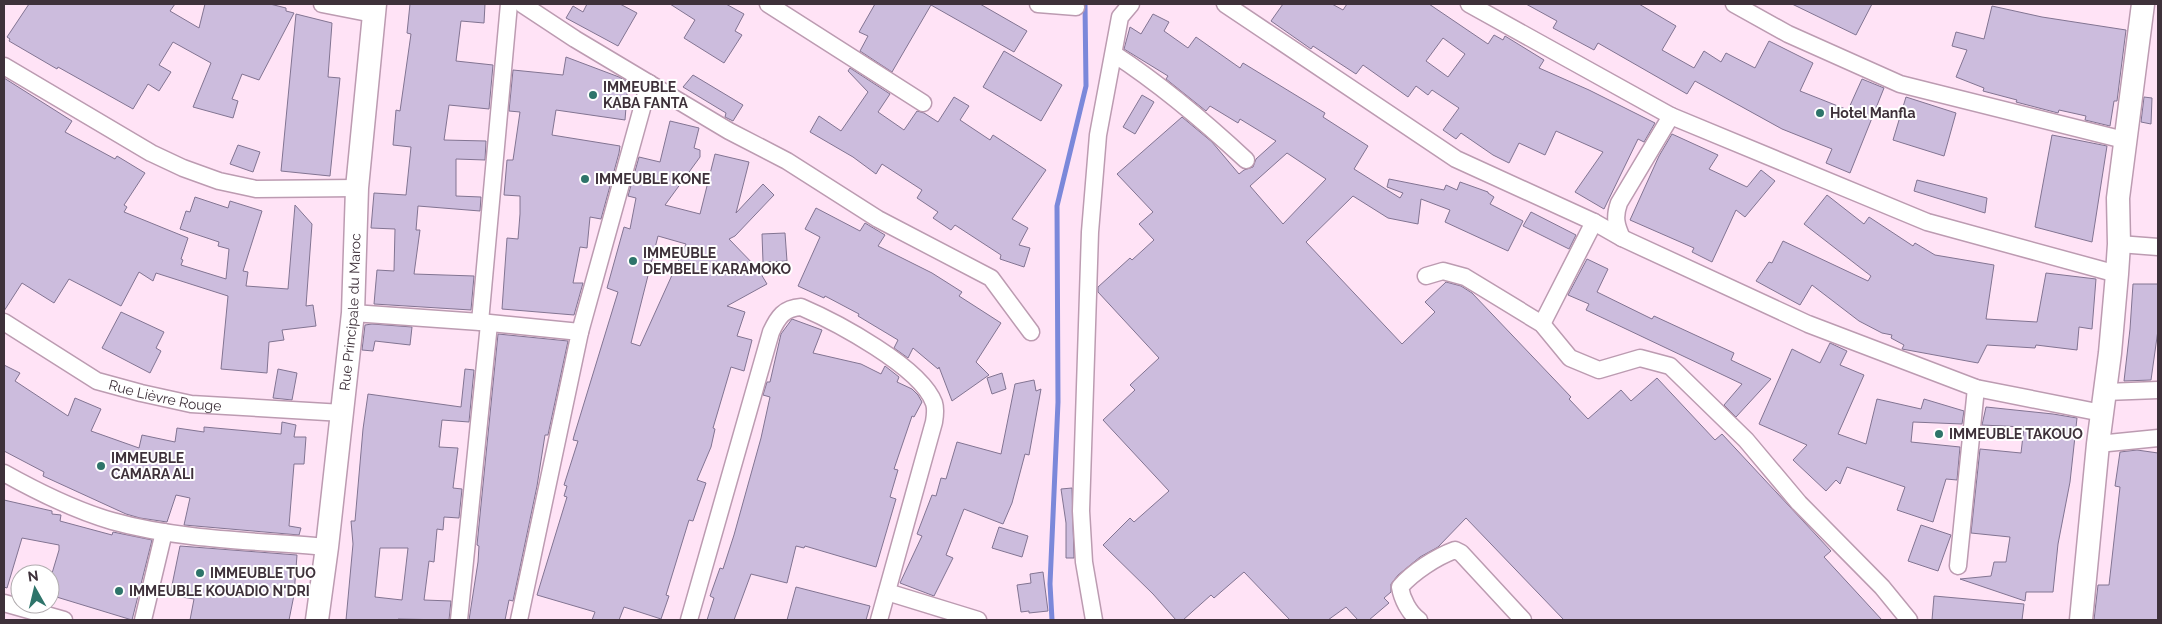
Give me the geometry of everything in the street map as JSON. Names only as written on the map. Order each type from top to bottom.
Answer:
[{"type":"street","points":[[322,4],[374,9]]},
{"type":"street","points":[[459,620],[509,4]]},
{"type":"street","points":[[522,4],[575,39],[729,131],[787,161],[878,219],[991,278],[1031,332]]},
{"type":"street","points":[[768,4],[923,103]]},
{"type":"street","points":[[1038,4],[1076,7]]},
{"type":"street","points":[[1094,620],[1084,562],[1081,511],[1090,232],[1098,135],[1120,17],[1131,4]]},
{"type":"street","points":[[1226,4],[1456,159],[1594,222],[1622,238],[1808,324],[1976,388],[2104,402],[2158,390]]},
{"type":"street","points":[[1469,4],[1671,116],[1927,222],[2116,274]]},
{"type":"street","points":[[1734,4],[1788,34],[1900,84],[2124,140]]},
{"type":"street","points":[[2081,620],[2119,244],[2118,198],[2143,4]]},
{"type":"street","name":"Rue Principale du Maroc","points":[[317,620],[343,413],[353,314],[357,188],[374,9]]},
{"type":"street","points":[[1114,54],[1153,79],[1203,120],[1246,160]]},
{"type":"street","points":[[4,66],[151,153],[183,168],[219,181],[256,189],[357,188]]},
{"type":"street","points":[[519,620],[580,332],[649,83]]},
{"type":"street","points":[[1622,238],[1615,224],[1615,215],[1619,203],[1671,116]]},
{"type":"street","points":[[1542,324],[1594,222]]},
{"type":"street","points":[[2119,244],[2158,246]]},
{"type":"street","points":[[1426,276],[1444,272],[1465,277],[1542,324],[1570,358],[1599,370],[1640,358],[1670,366],[1746,440],[1799,503],[1882,587],[1909,620]]},
{"type":"street","points":[[689,620],[771,332],[782,312],[791,308],[802,307],[868,341],[920,383],[934,402],[934,422],[879,620]]},
{"type":"street","points":[[353,314],[580,332]]},
{"type":"street","name":"Rue Lièvre Rouge","points":[[4,322],[98,381],[140,393],[191,404],[343,413]]},
{"type":"street","points":[[1958,566],[1976,388]]},
{"type":"street","points":[[2098,444],[2158,438]]},
{"type":"street","points":[[4,473],[41,494],[111,520],[164,532],[327,547]]},
{"type":"street","points":[[143,620],[164,532]]},
{"type":"street","points":[[1419,620],[1412,616],[1401,595],[1400,587],[1446,553],[1455,550],[1461,553],[1523,620]]},
{"type":"street","points":[[887,592],[978,620]]},
{"type":"street","points":[[4,603],[64,620]]},
{"type":"building","points":[[29,4],[175,4],[170,11],[199,28],[205,4],[270,4],[286,8],[286,11],[294,13],[259,80],[242,74],[232,99],[238,101],[233,118],[193,107],[211,63],[173,42],[159,65],[171,72],[159,91],[148,84],[133,109],[58,67],[57,69],[9,41],[10,39],[7,37]]},
{"type":"building","points":[[410,4],[485,4],[484,23],[461,21],[456,61],[493,65],[489,109],[449,105],[444,140],[486,141],[485,160],[456,159],[456,196],[481,197],[480,211],[418,206],[416,230],[420,230],[414,274],[474,276],[471,310],[374,304],[377,270],[394,271],[395,229],[371,228],[374,193],[406,195],[411,147],[393,145],[396,110],[400,111],[411,34],[407,33]]},
{"type":"building","points":[[587,4],[620,4],[637,13],[618,46],[566,18],[573,6],[583,12]]},
{"type":"building","points":[[670,4],[726,4],[744,14],[735,31],[742,35],[724,63],[684,38],[695,20]]},
{"type":"building","points":[[875,4],[980,4],[1027,31],[1014,52],[931,5],[892,72],[860,51],[868,36],[859,32]]},
{"type":"building","points":[[1283,4],[1332,4],[1343,10],[1347,4],[1429,4],[1488,44],[1494,35],[1503,40],[1505,36],[1544,60],[1539,68],[1589,90],[1655,123],[1644,142],[1638,139],[1604,209],[1575,192],[1603,152],[1556,131],[1545,155],[1519,143],[1509,163],[1493,155],[1461,133],[1456,139],[1443,130],[1459,108],[1432,90],[1428,95],[1416,86],[1408,97],[1363,65],[1356,74],[1313,46],[1311,49],[1271,21]],"holes":[[[1443,38],[1465,54],[1448,77],[1426,61]]]},
{"type":"building","points":[[1526,4],[1639,4],[1676,26],[1662,50],[1694,68],[1704,51],[1721,62],[1726,53],[1755,68],[1769,41],[1813,63],[1800,91],[1848,110],[1862,79],[1884,88],[1850,173],[1826,163],[1832,149],[1782,129],[1695,81],[1687,94],[1598,43],[1594,50],[1553,28],[1557,21]]},
{"type":"building","points":[[1792,4],[1872,4],[1856,35]]},
{"type":"building","points":[[1992,6],[2042,17],[2126,30],[2117,101],[2114,101],[2110,126],[2085,120],[2086,116],[2059,110],[2058,113],[2016,102],[2017,100],[1983,91],[1984,88],[1956,77],[1967,50],[1952,46],[1956,32],[1984,39]]},
{"type":"building","points":[[296,14],[332,23],[328,77],[340,78],[330,176],[281,171]]},
{"type":"building","points":[[1153,14],[1169,22],[1164,31],[1188,48],[1196,37],[1240,68],[1243,63],[1325,113],[1323,117],[1368,146],[1354,169],[1400,198],[1403,193],[1387,187],[1389,179],[1444,190],[1446,185],[1457,190],[1460,182],[1488,192],[1494,197],[1490,204],[1523,221],[1508,251],[1445,222],[1450,210],[1421,199],[1418,224],[1388,218],[1353,196],[1306,242],[1402,344],[1435,312],[1425,302],[1446,282],[1461,286],[1472,293],[1571,397],[1569,399],[1588,419],[1621,390],[1631,401],[1657,378],[1715,440],[1722,434],[1831,551],[1824,557],[1882,620],[1564,620],[1466,518],[1438,547],[1420,557],[1398,575],[1391,584],[1391,592],[1384,598],[1389,603],[1369,620],[1358,620],[1346,607],[1328,620],[1290,620],[1244,572],[1214,598],[1211,595],[1183,620],[1176,620],[1153,594],[1103,545],[1130,518],[1134,522],[1169,491],[1103,420],[1135,390],[1130,385],[1159,358],[1098,292],[1098,287],[1130,258],[1132,260],[1154,240],[1139,224],[1153,212],[1117,174],[1182,117],[1212,142],[1239,174],[1253,167],[1256,159],[1276,141],[1240,119],[1238,123],[1210,106],[1206,111],[1166,79],[1168,76],[1124,49],[1130,27],[1141,34]],"holes":[[[1287,153],[1326,179],[1283,224],[1250,186]]]},
{"type":"building","points":[[1004,51],[1062,85],[1041,121],[983,87]]},
{"type":"building","points":[[566,57],[628,82],[625,120],[556,110],[552,135],[620,146],[619,153],[601,219],[590,217],[587,248],[580,247],[573,283],[583,283],[574,315],[502,309],[507,238],[518,239],[520,214],[520,196],[504,195],[507,160],[513,160],[520,112],[509,111],[513,70],[563,75]]},
{"type":"building","points":[[850,68],[890,94],[878,112],[904,130],[917,111],[938,122],[954,97],[969,106],[960,120],[990,140],[993,135],[1046,170],[1012,219],[1028,228],[1019,245],[1030,248],[1024,267],[1000,259],[1001,255],[955,225],[951,230],[933,218],[938,212],[917,198],[922,190],[882,164],[876,174],[853,157],[810,132],[819,116],[841,131],[868,92],[848,71]]},
{"type":"building","points":[[693,75],[743,105],[733,121],[725,117],[726,113],[683,87]]},
{"type":"building","points":[[4,78],[72,121],[65,132],[115,159],[117,156],[145,173],[124,205],[127,207],[124,212],[188,238],[181,259],[183,260],[181,265],[226,279],[229,249],[218,246],[219,242],[180,229],[186,211],[190,212],[195,197],[228,208],[230,201],[262,211],[243,271],[248,272],[246,286],[288,289],[295,205],[312,224],[306,306],[313,305],[316,326],[282,330],[284,340],[269,342],[267,373],[221,369],[228,296],[156,273],[153,281],[139,272],[121,306],[69,279],[54,303],[22,283],[4,311]]},
{"type":"building","points":[[1142,95],[1154,102],[1135,134],[1123,127]]},
{"type":"building","points":[[1906,97],[1956,113],[1944,156],[1893,140]]},
{"type":"building","points":[[2144,97],[2152,98],[2151,124],[2141,122]]},
{"type":"building","points":[[670,121],[699,128],[694,148],[700,150],[700,157],[665,205],[700,214],[715,154],[749,162],[736,213],[763,184],[774,195],[735,236],[729,239],[758,269],[767,284],[727,306],[745,312],[737,336],[752,340],[744,371],[731,367],[713,428],[715,429],[711,447],[697,480],[706,483],[693,521],[689,520],[666,595],[669,596],[661,619],[624,607],[619,620],[592,620],[595,612],[537,595],[567,497],[564,496],[567,486],[564,485],[578,441],[573,440],[574,436],[618,292],[607,288],[624,227],[630,229],[636,198],[628,196],[639,157],[660,162]],"holes":[[[658,236],[686,244],[640,346],[631,343]]]},
{"type":"building","points":[[1672,134],[1718,155],[1709,169],[1747,187],[1761,170],[1775,181],[1745,217],[1736,210],[1712,262],[1692,252],[1694,248],[1630,220],[1659,156]]},
{"type":"building","points":[[2052,135],[2107,146],[2092,242],[2035,227]]},
{"type":"building","points":[[238,145],[260,152],[253,172],[230,164]]},
{"type":"building","points":[[1917,180],[1987,198],[1985,213],[1914,191]]},
{"type":"building","points":[[1827,195],[1864,224],[1869,217],[1913,246],[1915,243],[1935,255],[1994,265],[1986,319],[2037,322],[2046,273],[2096,279],[2092,329],[2079,327],[2077,350],[2036,345],[2035,348],[1987,345],[1978,363],[1902,349],[1904,345],[1891,338],[1892,335],[1882,333],[1859,321],[1812,285],[1800,305],[1756,281],[1769,262],[1772,263],[1783,241],[1868,281],[1871,276],[1804,224]]},
{"type":"building","points":[[816,208],[860,231],[865,223],[885,235],[878,246],[932,273],[962,292],[959,296],[1001,323],[976,362],[989,375],[952,401],[939,367],[938,369],[913,348],[908,358],[894,348],[898,340],[858,316],[859,314],[825,296],[824,298],[798,286],[820,237],[805,229]]},
{"type":"building","points":[[1531,212],[1576,235],[1569,249],[1523,226]]},
{"type":"building","points":[[785,233],[787,261],[763,262],[762,234]]},
{"type":"building","points":[[1587,259],[1608,269],[1597,292],[1652,319],[1654,316],[1734,353],[1731,360],[1771,379],[1736,417],[1724,405],[1742,384],[1586,310],[1589,304],[1568,295]]},
{"type":"building","points":[[2133,284],[2158,284],[2158,330],[2151,380],[2124,381]]},
{"type":"building","points":[[121,312],[164,332],[156,348],[161,351],[150,373],[102,348]]},
{"type":"building","points":[[792,319],[822,330],[813,353],[861,364],[881,374],[885,366],[899,377],[897,382],[912,389],[918,395],[922,402],[914,417],[912,416],[894,469],[898,470],[890,497],[896,499],[876,567],[805,546],[804,548],[796,546],[787,583],[751,574],[734,620],[707,620],[714,598],[710,596],[720,568],[723,569],[734,535],[761,438],[770,397],[763,395],[767,382],[770,382],[781,334]]},
{"type":"building","points":[[365,325],[412,327],[410,345],[375,341],[373,351],[362,350]]},
{"type":"building","points":[[498,334],[568,341],[548,435],[545,435],[537,486],[513,601],[509,600],[505,620],[469,620],[478,562],[479,546],[477,545]]},
{"type":"building","points":[[1830,343],[1847,351],[1840,365],[1864,375],[1838,434],[1866,444],[1877,399],[1921,409],[1924,399],[1964,411],[1962,424],[1913,422],[1911,442],[1960,447],[1957,480],[1946,479],[1933,522],[1897,510],[1905,487],[1847,467],[1840,484],[1836,480],[1826,491],[1793,460],[1807,445],[1759,424],[1792,349],[1820,363]]},
{"type":"building","points":[[4,365],[20,373],[15,381],[68,416],[75,398],[101,409],[91,431],[139,448],[142,435],[175,442],[177,428],[204,432],[204,427],[281,434],[282,422],[296,425],[294,437],[306,437],[304,464],[294,464],[289,526],[301,528],[299,535],[184,525],[190,498],[176,495],[167,522],[140,518],[126,514],[43,476],[44,472],[4,451]]},
{"type":"building","points":[[278,369],[297,373],[292,400],[273,398]]},
{"type":"building","points":[[465,369],[474,370],[469,422],[442,420],[439,447],[458,448],[453,488],[462,489],[459,518],[444,517],[443,530],[437,529],[434,562],[429,561],[424,600],[451,601],[449,620],[346,620],[353,544],[351,521],[355,521],[368,394],[461,407]],"holes":[[[380,548],[408,548],[402,600],[375,597]]]},
{"type":"building","points":[[1002,373],[1006,389],[992,394],[987,378]]},
{"type":"building","points":[[1034,380],[1036,391],[1041,389],[1029,455],[1025,454],[1012,503],[1003,524],[964,509],[946,555],[953,558],[934,596],[900,583],[922,536],[917,534],[932,495],[936,496],[941,478],[946,479],[957,442],[1001,454],[1015,384]]},
{"type":"building","points":[[1986,407],[2077,418],[2070,482],[2058,544],[2053,592],[2026,592],[2025,601],[1960,579],[1991,576],[1994,562],[2006,562],[2010,537],[1971,533],[1980,449],[2021,453],[2024,427],[1982,425]]},
{"type":"building","points":[[2137,450],[2158,453],[2158,620],[2094,620],[2098,585],[2109,585],[2120,487],[2115,486],[2120,452]]},
{"type":"building","points":[[1072,488],[1074,558],[1066,558],[1066,523],[1061,489]]},
{"type":"building","points":[[4,500],[52,511],[52,514],[61,515],[60,521],[112,535],[113,532],[152,540],[132,620],[60,598],[60,564],[55,564],[59,545],[22,538],[14,564],[10,564],[10,578],[7,588],[4,587]]},
{"type":"building","points":[[1921,525],[1951,535],[1938,571],[1908,561]]},
{"type":"building","points":[[999,527],[1028,536],[1022,557],[992,548]]},
{"type":"building","points":[[180,546],[297,555],[294,595],[289,620],[190,620],[194,599],[170,595]]},
{"type":"building","points":[[1043,572],[1048,611],[1021,612],[1017,585],[1031,583],[1030,574]]},
{"type":"building","points":[[796,587],[870,606],[866,620],[787,620]]},
{"type":"building","points":[[1934,596],[2024,604],[2022,620],[1932,620]]},
{"type":"waterway","points":[[1052,620],[1050,584],[1058,402],[1057,206],[1086,86],[1085,4]]},
{"type":"place","name":"IMMEUBLE KABA FANTA","points":[[593,95]]},
{"type":"place","name":"Hotel Manfla","points":[[1820,113]]},
{"type":"place","name":"IMMEUBLE KONE","points":[[585,179]]},
{"type":"place","name":"IMMEUBLE DEMBELE KARAMOKO","points":[[633,261]]},
{"type":"place","name":"IMMEUBLE TAKOUO","points":[[1939,434]]},
{"type":"place","name":"IMMEUBLE CAMARA ALI","points":[[101,466]]},
{"type":"place","name":"IMMEUBLE TUO","points":[[200,573]]},
{"type":"place","name":"IMMEUBLE KOUADIO N'DRI","points":[[119,591]]}]
